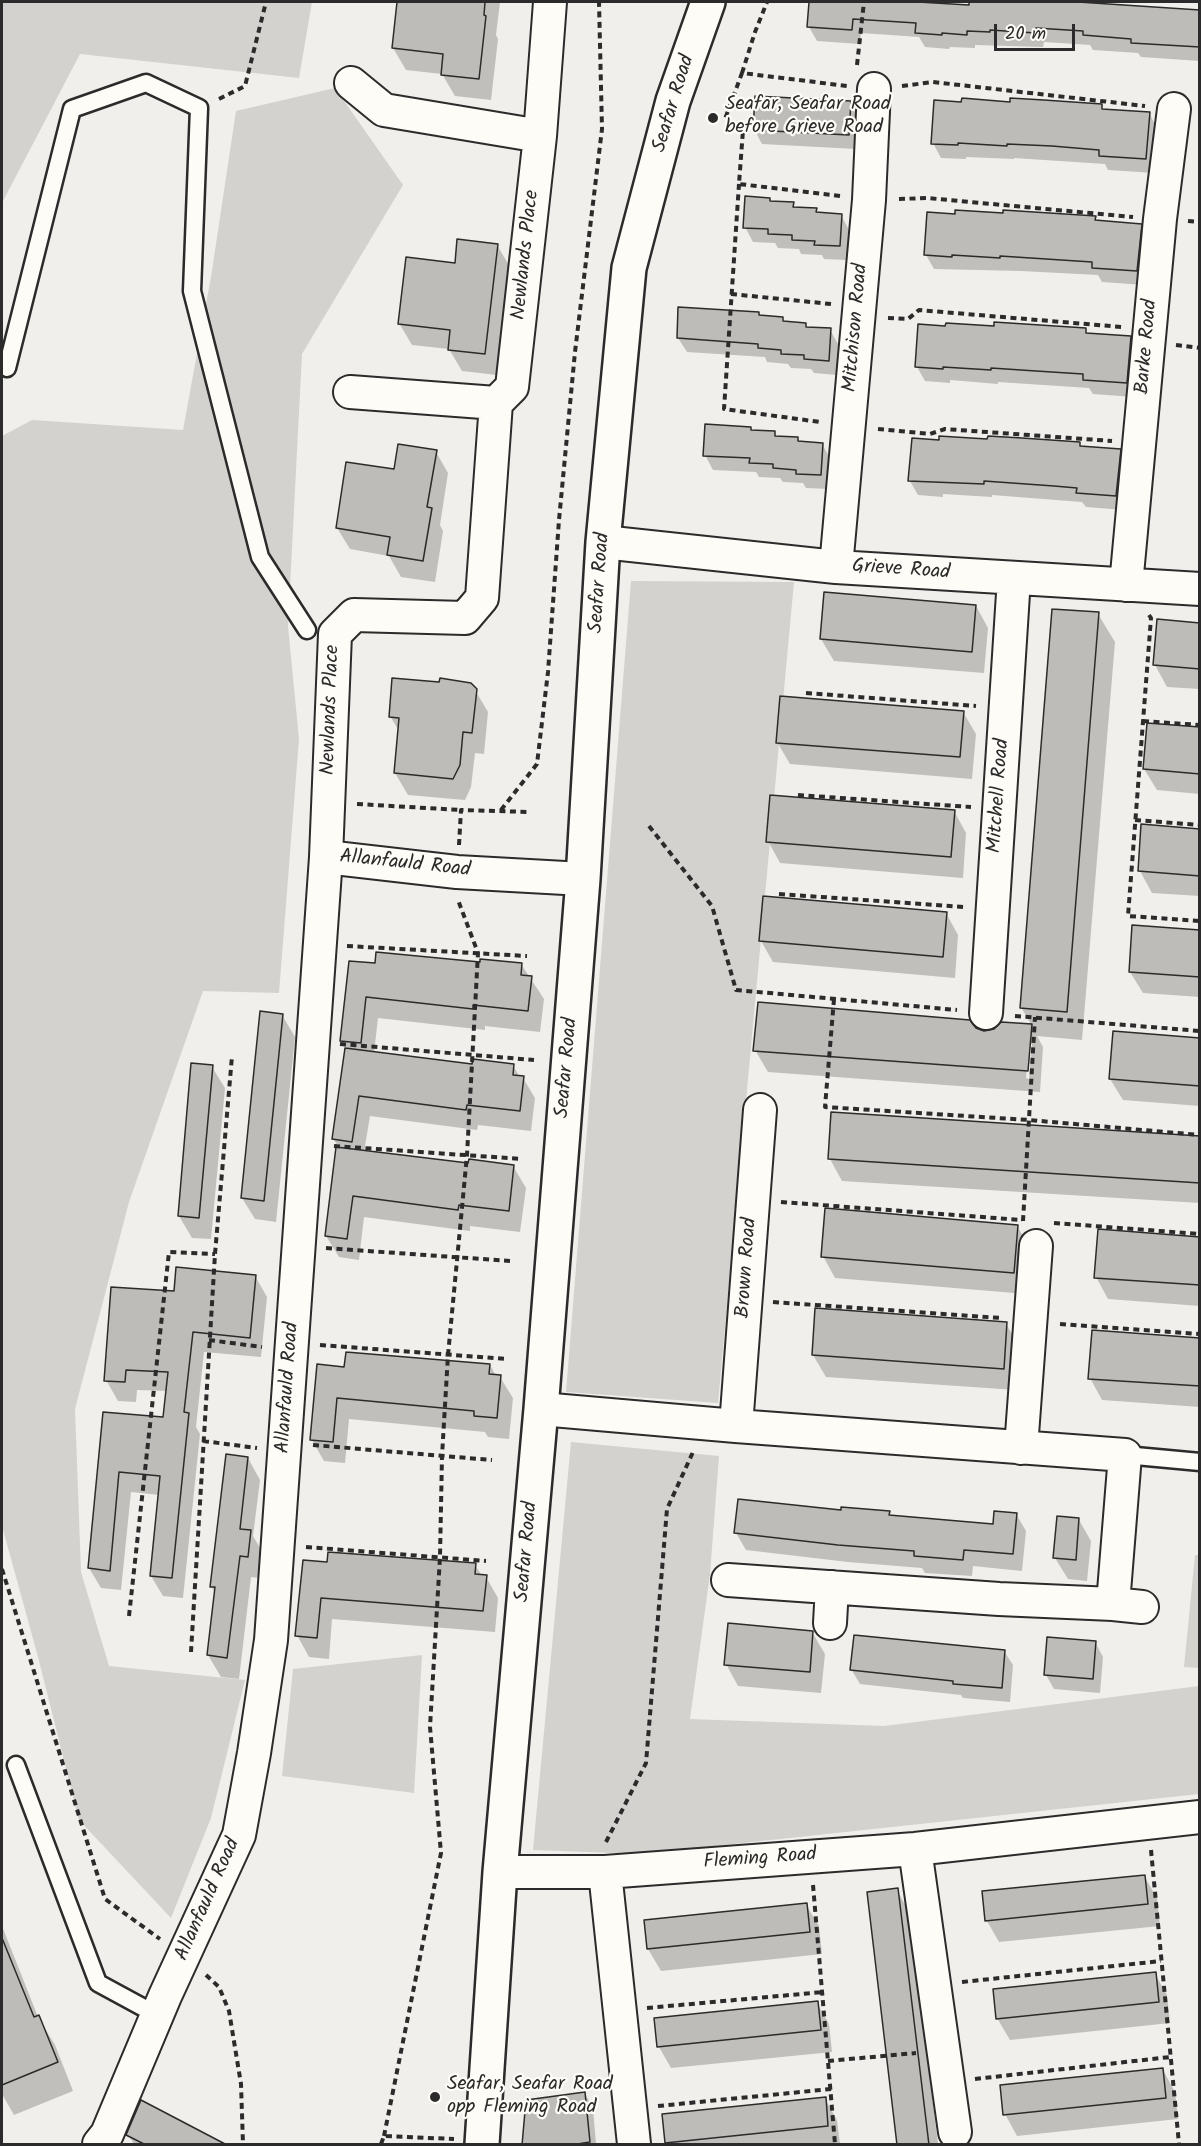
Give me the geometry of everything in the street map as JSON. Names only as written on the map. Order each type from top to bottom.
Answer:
[{"type":"street","name":"Newlands Place","points":[[326,857],[335,634],[354,615],[465,618],[482,598],[496,403],[512,387],[540,136],[550,2]]},
{"type":"street","name":"Seafar Road","points":[[482,2142],[500,1872],[541,1409],[583,879],[603,542],[629,268],[673,101],[708,2]]},
{"type":"street","points":[[351,83],[384,110],[540,136]]},
{"type":"street","name":"Mitchison Road","points":[[836,567],[869,200],[865,83]]},
{"type":"street","name":"Barke Road","points":[[1126,585],[1160,219],[1174,109]]},
{"type":"street","points":[[350,392],[496,403]]},
{"type":"street","name":"Grieve Road","points":[[603,542],[836,567],[1200,589]]},
{"type":"street","name":"Mitchell Road","points":[[987,1013],[1014,578]]},
{"type":"street","name":"Allanfauld Road","points":[[99,2145],[107,2134],[183,1956],[239,1835],[272,1640],[326,857],[457,872],[583,879]]},
{"type":"street","name":"Brown Road","points":[[721,1425],[746,1300],[760,1110]]},
{"type":"street","points":[[1022,1448],[1035,1227]]},
{"type":"street","points":[[541,1409],[721,1425],[1125,1455],[1128,1605],[999,1599],[728,1580]]},
{"type":"street","points":[[830,1623],[832,1587]]},
{"type":"street","name":"Fleming Road","points":[[500,1872],[598,1872],[915,1849],[1200,1817]]},
{"type":"street","points":[[915,1849],[955,2132]]},
{"type":"street","points":[[598,1872],[634,2145]]},
{"type":"lane","points":[[7,368],[72,109],[146,83],[199,108],[192,291],[260,557],[307,630]]},
{"type":"lane","points":[[1125,1455],[1200,1462]]},
{"type":"lane","points":[[16,1765],[98,1983],[157,2015]]},
{"type":"path","points":[[199,108],[245,86],[266,2]]},
{"type":"path","points":[[501,811],[537,764],[548,672],[574,352],[602,129],[599,2]]},
{"type":"path","points":[[742,73],[767,2]]},
{"type":"path","points":[[864,2],[865,83]]},
{"type":"path","points":[[869,200],[927,198],[1160,219]]},
{"type":"path","points":[[731,294],[908,320],[919,310],[1150,330]]},
{"type":"path","points":[[1126,585],[1151,618],[1128,916],[1200,921]]},
{"type":"path","points":[[806,693],[1005,708]]},
{"type":"path","points":[[1143,721],[1200,725]]},
{"type":"path","points":[[798,795],[999,809]]},
{"type":"path","points":[[328,803],[530,812]]},
{"type":"path","points":[[381,2145],[441,1853],[430,1727],[448,1354],[467,1155],[478,953],[456,894],[461,810]]},
{"type":"path","points":[[1135,820],[1200,825]]},
{"type":"path","points":[[649,826],[712,906],[736,990],[1200,1031]]},
{"type":"path","points":[[779,894],[993,909]]},
{"type":"path","points":[[320,944],[527,956]]},
{"type":"path","points":[[834,999],[825,1107],[1029,1120],[1200,1135]]},
{"type":"path","points":[[1035,1017],[1029,1120],[1035,1227]]},
{"type":"path","points":[[313,1042],[534,1060]]},
{"type":"path","points":[[191,1653],[209,1340],[232,1056]]},
{"type":"path","points":[[306,1144],[522,1159]]},
{"type":"path","points":[[753,1200],[1035,1227],[1200,1234]]},
{"type":"path","points":[[299,1246],[510,1262]]},
{"type":"path","points":[[129,1616],[169,1252],[215,1254]]},
{"type":"path","points":[[746,1300],[1200,1334]]},
{"type":"path","points":[[209,1340],[507,1359]]},
{"type":"path","points":[[598,1872],[646,1763],[667,1509],[721,1425]]},
{"type":"path","points":[[203,1441],[492,1460]]},
{"type":"path","points":[[278,1545],[486,1561]]},
{"type":"path","points":[[2,1569],[105,1899],[183,1956],[219,1987],[230,2011],[241,2084],[243,2145]]},
{"type":"path","points":[[1149,1823],[1179,2145]]},
{"type":"path","points":[[811,1857],[836,2145]]},
{"type":"path","points":[[934,1985],[1161,1961]]},
{"type":"path","points":[[618,2010],[823,1992]]},
{"type":"path","points":[[828,2061],[943,2050]]},
{"type":"path","points":[[948,2082],[1170,2057]]},
{"type":"path","points":[[630,2109],[831,2089]]},
{"type":"path","points":[[384,2136],[482,2142]]},
{"type":"shaded area","points":[[2,2],[312,2],[299,78],[80,54],[2,203]]},
{"type":"shaded area","points":[[335,88],[403,185],[302,354],[288,626],[299,739],[279,993],[203,991],[129,1202],[75,1409],[81,1572],[109,1666],[245,1680],[211,1818],[171,1918],[79,1820],[2,1526],[2,436],[32,420],[183,430],[211,277],[236,111]]},
{"type":"shaded area","points":[[631,581],[794,582],[718,1403],[566,1392]]},
{"type":"shaded area","points":[[571,1442],[719,1456],[710,1574],[690,1719],[884,1726],[1199,1686],[1199,1794],[641,1854],[533,1850]]},
{"type":"shaded area","points":[[1195,1555],[1200,1555],[1199,1668],[1184,1667]]},
{"type":"shaded area","points":[[422,1655],[414,1793],[282,1776],[293,1669]]},
{"type":"building","points":[[397,2],[485,2],[484,15],[486,16],[479,79],[441,75],[443,54],[392,48]]},
{"type":"building","points":[[809,2],[918,2],[969,5],[969,2],[1078,2],[1200,10],[1200,47],[1131,43],[1131,39],[1083,35],[1083,31],[1036,28],[1036,33],[990,30],[990,32],[967,31],[967,35],[942,33],[942,35],[915,33],[916,23],[853,19],[852,30],[807,27]]},
{"type":"building","points":[[755,96],[851,101],[849,135],[753,130]]},
{"type":"building","points":[[962,98],[1010,102],[1010,98],[1102,104],[1102,109],[1150,112],[1146,159],[1099,156],[1099,150],[1052,146],[931,144],[934,100],[961,102]]},
{"type":"building","points":[[745,196],[770,198],[770,201],[794,202],[793,207],[817,208],[816,212],[842,214],[840,246],[814,245],[815,241],[792,240],[792,235],[768,234],[768,229],[743,228]]},
{"type":"building","points":[[955,210],[1003,213],[1003,210],[1096,216],[1095,220],[1142,224],[1137,271],[1092,268],[1092,262],[1000,256],[1000,258],[924,255],[927,212],[955,214]]},
{"type":"building","points":[[457,239],[498,244],[485,354],[448,350],[450,330],[398,324],[406,257],[455,263]]},
{"type":"building","points":[[678,307],[759,312],[759,315],[783,317],[783,321],[806,323],[806,327],[831,328],[829,361],[804,359],[804,355],[781,354],[781,350],[758,348],[758,344],[677,338]]},
{"type":"building","points":[[994,322],[1086,328],[1086,333],[1131,336],[1127,383],[1083,380],[1083,374],[991,368],[991,370],[915,367],[918,324],[994,326]]},
{"type":"building","points":[[705,424],[751,427],[751,430],[775,431],[775,436],[798,437],[798,441],[823,443],[821,475],[796,474],[796,470],[773,468],[773,464],[749,463],[750,458],[703,456]]},
{"type":"building","points":[[939,436],[987,439],[988,436],[1080,442],[1080,446],[1121,449],[1116,496],[1076,493],[1077,488],[1054,486],[984,481],[984,484],[908,481],[912,438],[939,440]]},
{"type":"building","points":[[398,444],[437,450],[427,507],[432,508],[423,561],[387,555],[390,537],[336,528],[346,462],[394,469]]},
{"type":"building","points":[[824,592],[976,605],[972,652],[820,639]]},
{"type":"building","points":[[1052,609],[1099,612],[1067,1012],[1020,1008]]},
{"type":"building","points":[[1157,619],[1200,623],[1200,669],[1153,665]]},
{"type":"building","points":[[392,678],[439,682],[440,678],[471,683],[477,689],[472,733],[463,732],[460,765],[453,779],[394,773],[399,718],[389,717]]},
{"type":"building","points":[[780,696],[964,711],[960,757],[776,743]]},
{"type":"building","points":[[1147,723],[1200,727],[1200,774],[1143,769]]},
{"type":"building","points":[[770,795],[955,810],[951,857],[766,842]]},
{"type":"building","points":[[1141,824],[1200,829],[1200,876],[1138,871]]},
{"type":"building","points":[[763,896],[947,912],[943,957],[759,941]]},
{"type":"building","points":[[1132,925],[1200,930],[1200,977],[1129,972]]},
{"type":"building","points":[[376,952],[480,962],[480,959],[522,963],[521,975],[532,976],[528,1011],[473,1005],[473,1009],[366,997],[361,1043],[340,1041],[349,961],[375,963]]},
{"type":"building","points":[[758,1002],[970,1020],[976,1028],[984,1031],[994,1029],[1001,1022],[1032,1024],[1028,1071],[753,1051]]},
{"type":"building","points":[[260,1011],[283,1014],[264,1201],[241,1198]]},
{"type":"building","points":[[1113,1031],[1200,1038],[1200,1086],[1109,1079]]},
{"type":"building","points":[[345,1048],[472,1064],[473,1059],[514,1064],[513,1075],[524,1076],[520,1111],[467,1105],[466,1110],[359,1096],[352,1142],[332,1139]]},
{"type":"building","points":[[191,1063],[213,1065],[199,1218],[178,1216]]},
{"type":"building","points":[[831,1112],[1200,1136],[1200,1183],[828,1159]]},
{"type":"building","points":[[336,1147],[468,1163],[469,1159],[514,1165],[509,1211],[459,1205],[458,1210],[353,1196],[347,1239],[325,1236]]},
{"type":"building","points":[[825,1208],[1018,1225],[1014,1273],[821,1257]]},
{"type":"building","points":[[1098,1229],[1200,1237],[1200,1285],[1094,1278]]},
{"type":"building","points":[[176,1267],[256,1275],[250,1338],[193,1332],[184,1412],[189,1413],[172,1578],[150,1576],[160,1476],[119,1472],[110,1571],[88,1568],[103,1412],[163,1417],[168,1372],[126,1370],[125,1382],[104,1381],[111,1287],[174,1291]]},
{"type":"building","points":[[815,1308],[1007,1322],[1004,1369],[812,1355]]},
{"type":"building","points":[[1092,1330],[1200,1338],[1200,1386],[1088,1379]]},
{"type":"building","points":[[346,1352],[490,1364],[489,1374],[501,1375],[497,1418],[474,1416],[474,1411],[337,1398],[333,1442],[310,1440],[317,1364],[344,1367]]},
{"type":"building","points":[[226,1454],[248,1457],[240,1529],[251,1530],[248,1557],[240,1556],[227,1658],[207,1655],[215,1587],[210,1587]]},
{"type":"building","points":[[738,1499],[841,1510],[841,1507],[890,1511],[889,1515],[993,1524],[994,1511],[1017,1513],[1013,1554],[964,1550],[963,1560],[914,1556],[914,1551],[734,1533]]},
{"type":"building","points":[[1057,1516],[1079,1518],[1076,1560],[1053,1558]]},
{"type":"building","points":[[328,1552],[476,1563],[475,1574],[487,1575],[483,1611],[321,1598],[317,1638],[295,1636],[303,1560],[327,1562]]},
{"type":"building","points":[[728,1623],[813,1631],[810,1672],[724,1665]]},
{"type":"building","points":[[854,1635],[1005,1650],[1002,1688],[850,1670]]},
{"type":"building","points":[[1047,1637],[1096,1641],[1093,1679],[1044,1675]]},
{"type":"building","points":[[1145,1875],[1148,1904],[985,1921],[982,1891]]},
{"type":"building","points":[[898,1888],[929,2145],[897,2145],[867,1892]]},
{"type":"building","points":[[807,1903],[810,1932],[647,1949],[644,1920]]},
{"type":"building","points":[[2,1938],[34,2017],[39,2015],[58,2062],[2,2085]]},
{"type":"building","points":[[1156,1972],[1159,2002],[996,2019],[993,1989]]},
{"type":"building","points":[[818,2001],[821,2030],[657,2047],[654,2018]]},
{"type":"building","points":[[1163,2068],[1166,2098],[1003,2115],[1000,2085]]},
{"type":"building","points":[[585,2092],[590,2142],[571,2145],[522,2145],[526,2100]]},
{"type":"building","points":[[826,2097],[828,2126],[665,2143],[662,2114]]},
{"type":"building","points":[[141,2100],[227,2145],[146,2145],[126,2135]]},
{"type":"place","name":"Seafar, Seafar Road before Grieve Road","points":[[713,118]]},
{"type":"place","name":"Seafar, Seafar Road opp Fleming Road","points":[[435,2097]]}]
